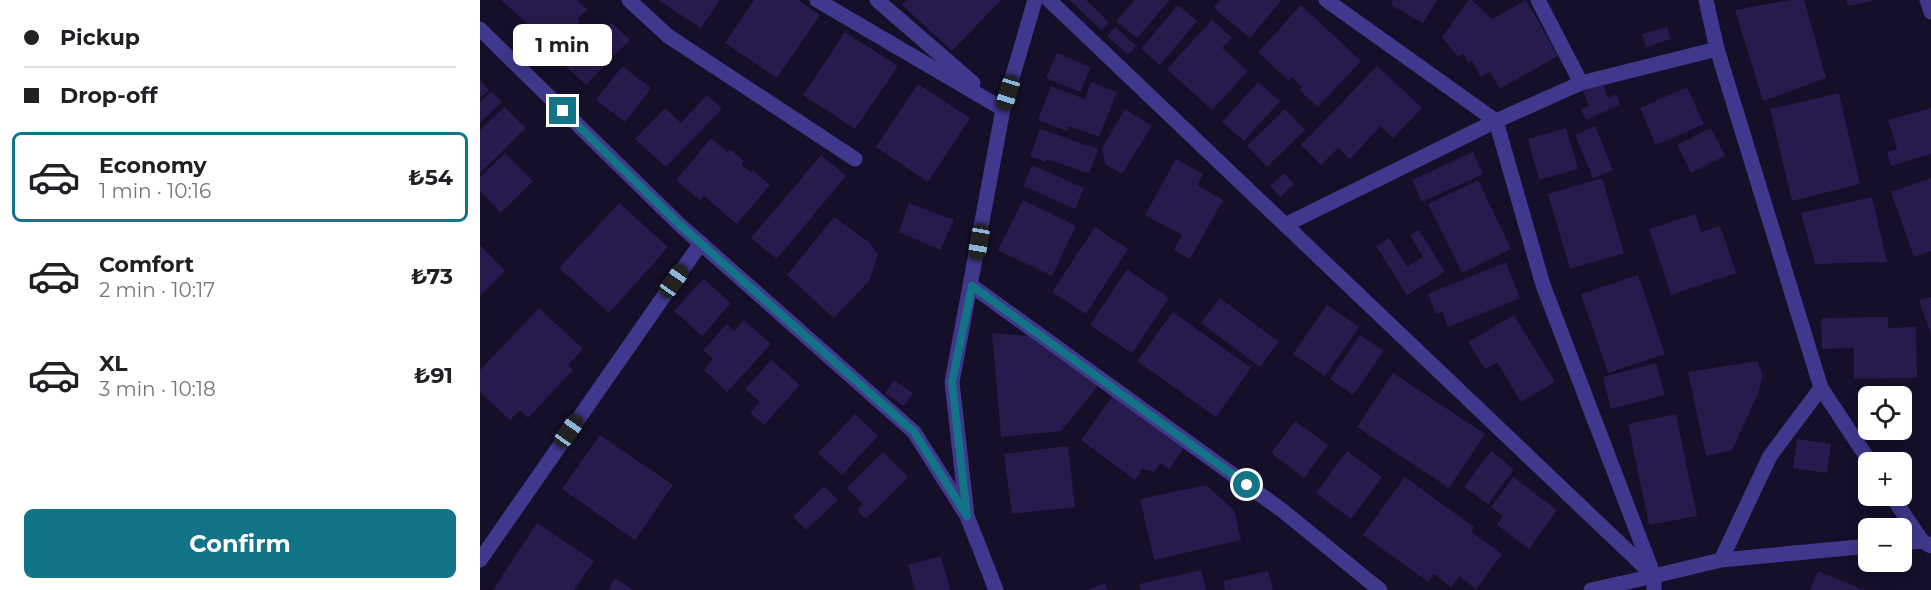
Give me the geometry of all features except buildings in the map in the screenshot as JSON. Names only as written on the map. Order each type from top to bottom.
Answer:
[{"type":"street","points":[[629,0],[668,36],[855,159]]},
{"type":"street","points":[[817,0],[1003,109]]},
{"type":"street","points":[[877,0],[1003,109]]},
{"type":"street","points":[[967,516],[952,382],[972,286],[1003,109],[1035,0]]},
{"type":"street","points":[[1049,0],[1654,583]]},
{"type":"street","points":[[1326,0],[1496,121],[1543,285],[1654,583]]},
{"type":"street","points":[[1538,0],[1581,83]]},
{"type":"street","points":[[1706,0],[1717,49],[1821,388],[1863,452]]},
{"type":"street","points":[[1927,0],[1931,12]]},
{"type":"street","points":[[480,29],[701,243],[914,432],[967,516],[996,590]]},
{"type":"street","points":[[1285,225],[1496,121],[1581,83],[1717,49]]},
{"type":"street","points":[[480,561],[701,243]]},
{"type":"street","points":[[972,286],[1283,511],[1380,590]]},
{"type":"street","points":[[1721,560],[1770,456],[1821,388]]},
{"type":"street","points":[[1899,506],[1927,544]]},
{"type":"street","points":[[1912,543],[1927,544]]},
{"type":"street","points":[[1591,590],[1654,583],[1721,560],[1858,547]]},
{"type":"route","points":[[563,111],[680,225],[914,432],[967,516],[952,382],[972,286],[1247,485]]}]
